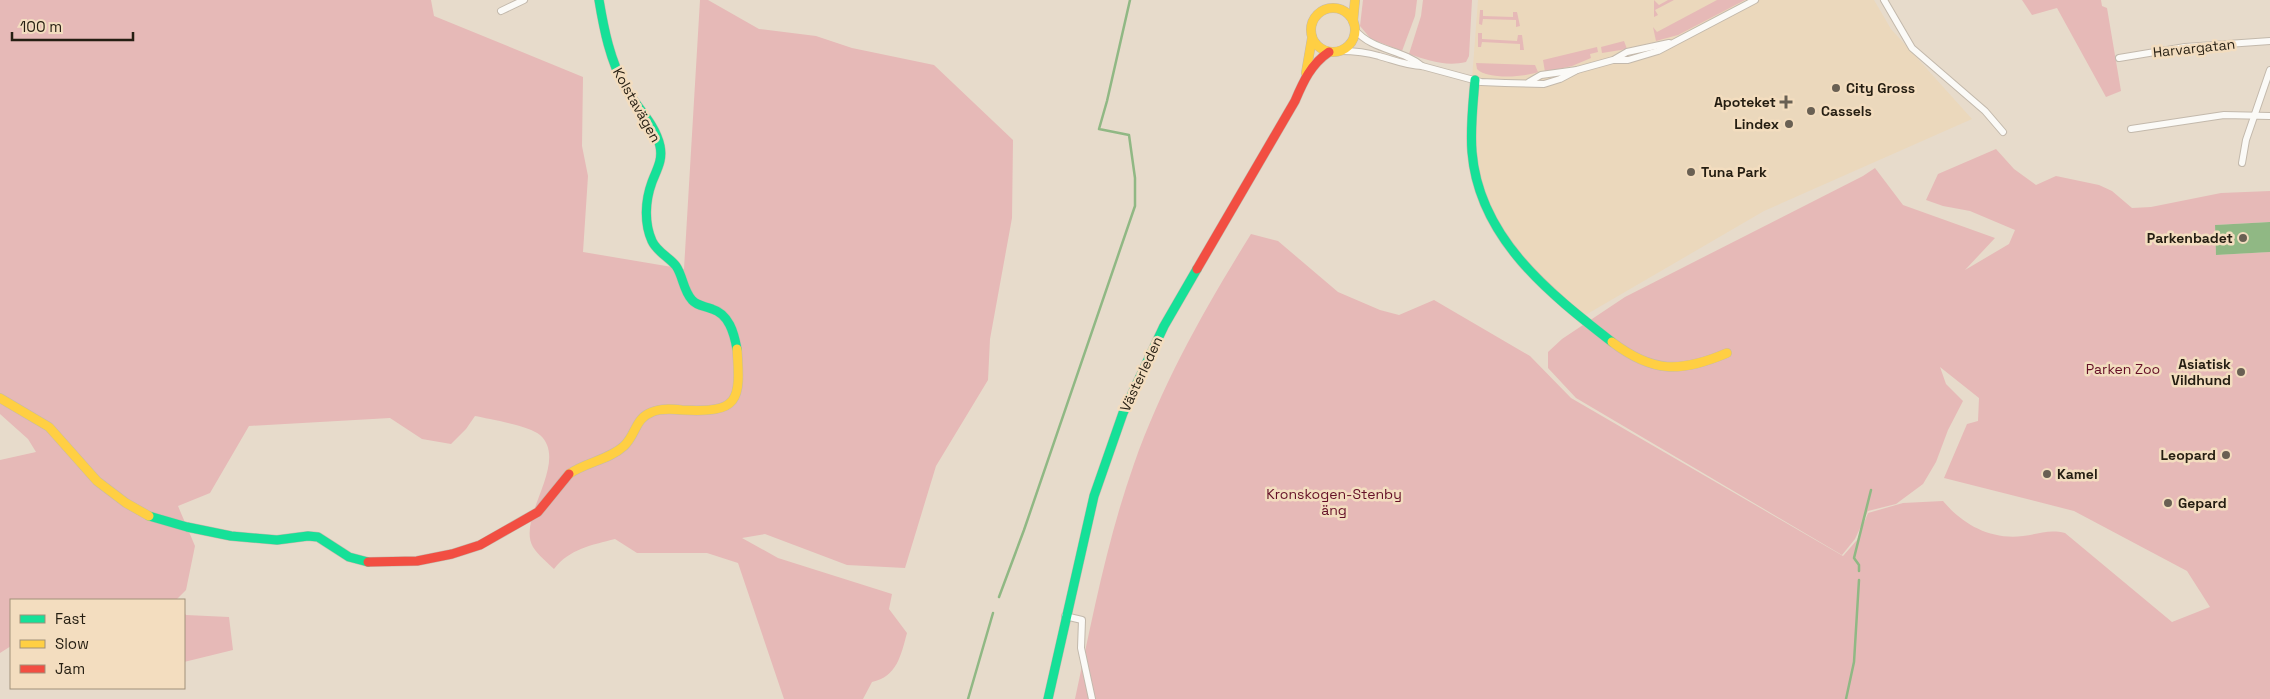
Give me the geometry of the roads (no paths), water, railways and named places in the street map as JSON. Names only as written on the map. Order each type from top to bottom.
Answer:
[{"type":"street","points":[[501,11],[524,0]]},
{"type":"street","name":"Kolstavägen","points":[[0,398],[55,432],[84,468],[120,498],[141,512],[157,519],[217,535],[279,540],[305,537],[319,538],[347,556],[377,564],[398,563],[470,550],[535,513],[548,502],[557,486],[569,474],[622,448],[644,416],[664,409],[717,410],[731,405],[736,400],[738,393],[736,351],[732,328],[720,312],[695,304],[689,298],[676,266],[655,248],[651,240],[648,227],[648,199],[651,185],[660,163],[660,146],[617,70],[599,0]]},
{"type":"street","points":[[1332,8],[1344,0]]},
{"type":"street","points":[[1340,51],[1351,43],[1355,0]]},
{"type":"street","points":[[1422,66],[1415,60],[1371,43],[1343,10],[1332,8],[1322,10],[1314,18],[1310,28],[1312,38],[1319,48],[1329,52],[1357,51],[1378,55],[1412,66],[1422,66],[1475,80],[1544,84],[1560,79],[1577,70],[1613,60],[1627,52],[1657,44],[1673,43],[1755,0]]},
{"type":"street","points":[[1884,0],[1912,48],[1985,111],[2003,132]]},
{"type":"street","name":"Västerleden","points":[[1306,77],[1312,38]]},
{"type":"street","name":"Harvargatan","points":[[2119,58],[2185,47],[2270,42]]},
{"type":"street","name":"Västerleden","points":[[1048,699],[1065,616],[1094,496],[1114,436],[1136,383],[1164,326],[1295,101],[1306,77],[1316,61],[1329,52]]},
{"type":"street","points":[[2242,163],[2246,140],[2270,70]]},
{"type":"street","points":[[1475,80],[1472,136],[1476,178],[1492,224],[1518,261],[1564,303],[1636,359],[1648,364],[1678,368],[1708,362],[1727,353]]},
{"type":"street","points":[[2131,129],[2224,116],[2270,116]]},
{"type":"street","points":[[1065,616],[1082,620],[1080,648],[1092,699]]},
{"type":"waterway","points":[[999,597],[1024,530],[1135,206],[1135,178],[1129,135],[1099,129],[1130,0]]},
{"type":"waterway","points":[[1859,571],[1859,565],[1854,558],[1871,490]]},
{"type":"waterway","points":[[1846,699],[1854,662],[1859,580]]},
{"type":"waterway","points":[[968,699],[993,613]]},
{"type":"place","name":"City Gross","points":[[1836,88]]},
{"type":"place","name":"Apoteket","points":[[1786,102]]},
{"type":"place","name":"Cassels","points":[[1811,111]]},
{"type":"place","name":"Lindex","points":[[1789,124]]},
{"type":"place","name":"Tuna Park","points":[[1691,172]]},
{"type":"place","name":"Parkenbadet","points":[[2243,238]]},
{"type":"place","name":"Asiatisk Vildhund","points":[[2241,372]]},
{"type":"place","name":"Leopard","points":[[2226,455]]},
{"type":"place","name":"Kamel","points":[[2047,474]]},
{"type":"place","name":"Gepard","points":[[2168,503]]},
{"type":"park label","name":"Parken Zoo","points":[[2123,369]]},
{"type":"park label","name":"Kronskogen-Stenby äng","points":[[1334,502]]}]
